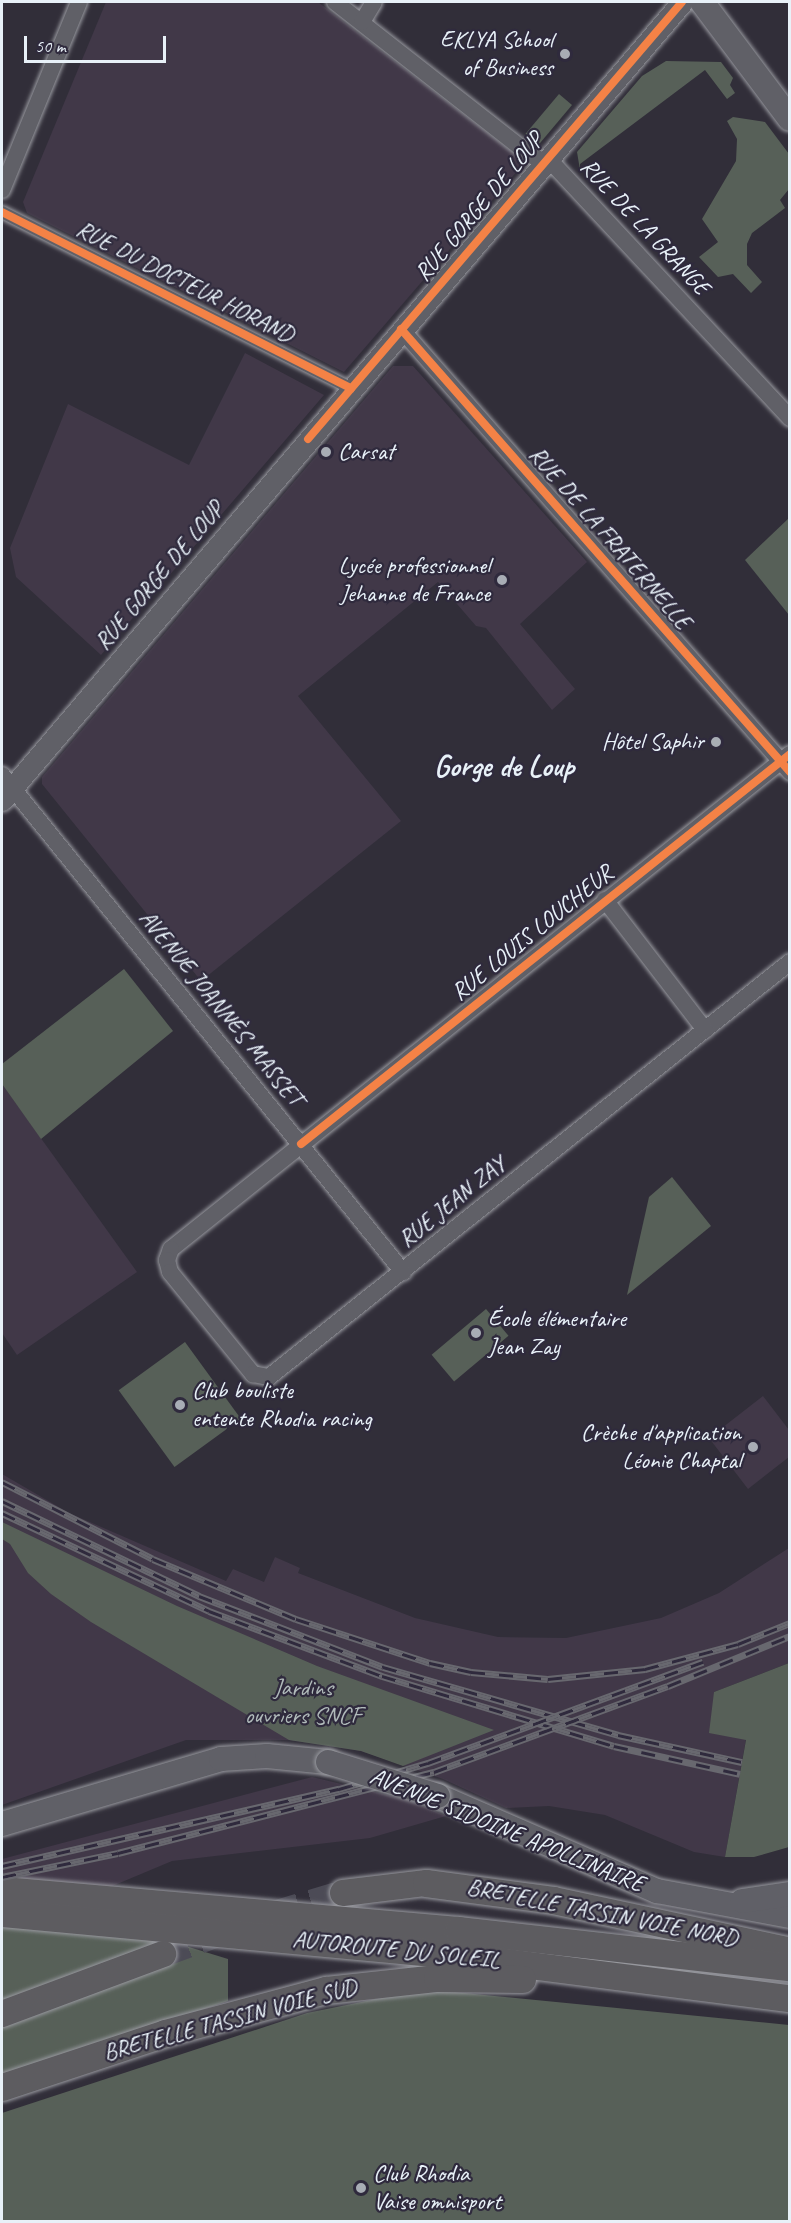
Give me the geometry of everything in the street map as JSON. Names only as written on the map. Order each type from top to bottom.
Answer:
[{"type":"highway","name":"BRETELLE TASSIN VOIE NORD","points":[[426,1883],[553,1900],[789,1951]]},
{"type":"highway","name":"AUTOROUTE DU SOLEIL","points":[[2,1890],[167,1916],[789,1998]]},
{"type":"highway","name":"AUTOROUTE DU SOLEIL","points":[[2,1913],[167,1916],[561,1940],[789,1967]]},
{"type":"highway","name":"BRETELLE TASSIN VOIE SUD","points":[[2,2087],[165,2033],[326,1990],[437,1978],[679,1983]]},
{"type":"main road","points":[[702,2],[789,119]]},
{"type":"main road","name":"AVENUE SIDOINE APOLLINAIRE","points":[[6,1825],[174,1770],[221,1759],[267,1756],[328,1762],[438,1796],[657,1891],[789,1916]]},
{"type":"main road","name":"BRETELLE TASSIN VOIE NORD","points":[[343,1893],[426,1883]]},
{"type":"main road","name":"AVENUE SIDOINE APOLLINAIRE","points":[[721,1903],[789,1894]]},
{"type":"main road","points":[[2,2014],[163,1954]]},
{"type":"street","points":[[2,190],[79,2]]},
{"type":"street","name":"RUE DE LA GRANGE","points":[[335,2],[543,162],[555,166],[789,418]]},
{"type":"street","points":[[362,22],[374,2]]},
{"type":"street","name":"RUE GORGE DE LOUP","points":[[5,788],[682,2]]},
{"type":"street","name":"RUE DU DOCTEUR HORAND","points":[[2,212],[351,388]]},
{"type":"street","name":"RUE DE LA FRATERNELLE","points":[[401,329],[787,763]]},
{"type":"street","name":"RUE LOUIS LOUCHEUR","points":[[167,1260],[171,1249],[605,900],[787,763]]},
{"type":"street","name":"AVENUE JOANNÈS MASSET","points":[[5,788],[301,1144],[403,1272]]},
{"type":"street","name":"RUE LOUIS LOUCHEUR","points":[[605,900],[705,1030]]},
{"type":"street","name":"RUE JEAN ZAY","points":[[167,1260],[170,1272],[253,1374],[269,1377],[789,962]]},
{"type":"shaded area","points":[[106,2],[318,2],[525,162],[344,372],[27,213],[23,202]]},
{"type":"shaded area","points":[[245,353],[324,395],[101,655],[16,577],[10,548],[68,404],[189,465]]},
{"type":"shaded area","points":[[393,366],[413,366],[587,562],[520,624],[575,689],[552,710],[486,628],[476,626],[438,582],[298,696],[401,821],[201,981],[42,784],[42,777]]},
{"type":"shaded area","points":[[2,1084],[137,1272],[17,1355],[2,1333]]},
{"type":"shaded area","name":"Crèche d'application Léonie Chaptal","points":[[763,1396],[789,1430],[789,1457],[748,1489],[709,1438]]},
{"type":"shaded area","points":[[2,1474],[69,1513],[226,1581],[233,1569],[264,1582],[275,1557],[300,1568],[298,1573],[415,1618],[498,1637],[566,1638],[661,1618],[719,1593],[789,1548],[789,1663],[714,1692],[746,1739],[725,1857],[694,1852],[605,1815],[549,1806],[506,1808],[443,1779],[361,1751],[289,1740],[186,1740],[2,1805]]},
{"type":"shaded area","points":[[312,1777],[408,1800],[446,1816],[370,1838],[172,1861],[110,1887],[2,1922],[2,1859]]},
{"type":"green space","points":[[666,61],[721,62],[733,78],[730,85],[735,93],[727,99],[705,70],[580,164],[580,170],[577,152],[642,76]]},
{"type":"green space","points":[[559,94],[572,105],[539,145],[526,134]]},
{"type":"green space","points":[[733,117],[765,122],[789,154],[789,189],[780,200],[785,208],[752,233],[747,244],[747,265],[762,282],[751,293],[733,274],[718,277],[699,257],[718,242],[702,219],[736,161],[737,139],[727,121]]},
{"type":"green space","points":[[789,518],[789,615],[745,560]]},
{"type":"green space","points":[[124,969],[173,1031],[41,1139],[2,1084],[2,1064]]},
{"type":"green space","points":[[672,1177],[711,1226],[627,1295],[649,1197]]},
{"type":"green space","points":[[486,1309],[508,1336],[454,1381],[432,1355]]},
{"type":"green space","name":"Club bouliste entente Rhodia racing","points":[[185,1342],[241,1419],[175,1467],[119,1390]]},
{"type":"green space","name":"Jardins ouvriers SNCF","points":[[2,1522],[177,1606],[317,1666],[494,1730],[403,1766],[361,1751],[289,1740],[91,1622],[51,1594],[28,1573],[10,1544],[2,1539]]},
{"type":"green space","points":[[789,1663],[789,1847],[754,1857],[725,1857],[746,1740],[709,1733],[714,1692]]},
{"type":"green space","points":[[2,1922],[163,1939],[228,1959],[228,2001],[2,2076]]},
{"type":"green space","points":[[444,1991],[789,2025],[789,2221],[2,2221],[2,2113],[307,2013],[391,1996]]},
{"type":"tunnel","points":[[274,1914],[343,1893]]},
{"type":"tunnel","points":[[163,1954],[223,1932]]},
{"type":"railway","points":[[2,1482],[153,1559],[296,1619],[430,1663],[471,1672],[548,1679],[645,1669],[738,1644],[790,1623]]},
{"type":"railway","points":[[2,1501],[199,1596],[383,1667],[618,1735],[742,1762]]},
{"type":"railway","points":[[2,1513],[209,1611],[382,1676],[614,1746],[740,1774]]},
{"type":"railway","points":[[2,1877],[118,1853],[434,1772],[668,1686],[790,1636]]},
{"type":"railway","points":[[2,1866],[339,1789],[428,1763],[703,1662]]},
{"type":"cycle path","points":[[308,439],[682,2]]},
{"type":"cycle path","points":[[2,212],[351,388]]},
{"type":"cycle path","points":[[401,329],[790,772]]},
{"type":"cycle path","points":[[301,1144],[790,754]]},
{"type":"place","name":"EKLYA School of Business","points":[[565,54]]},
{"type":"place","name":"Carsat","points":[[326,452]]},
{"type":"place","name":"Lycée professionnel Jehanne de France","points":[[502,580]]},
{"type":"place","name":"Hôtel Saphir","points":[[716,742]]},
{"type":"place","name":"École élémentaire Jean Zay","points":[[476,1333]]},
{"type":"place","name":"Club bouliste entente Rhodia racing","points":[[180,1405]]},
{"type":"place","name":"Crèche d'application Léonie Chaptal","points":[[753,1447]]},
{"type":"place","name":"Club Rhodia Vaise omnisport","points":[[361,2188]]},
{"type":"district","name":"Gorge de Loup","points":[[504,766]]}]
